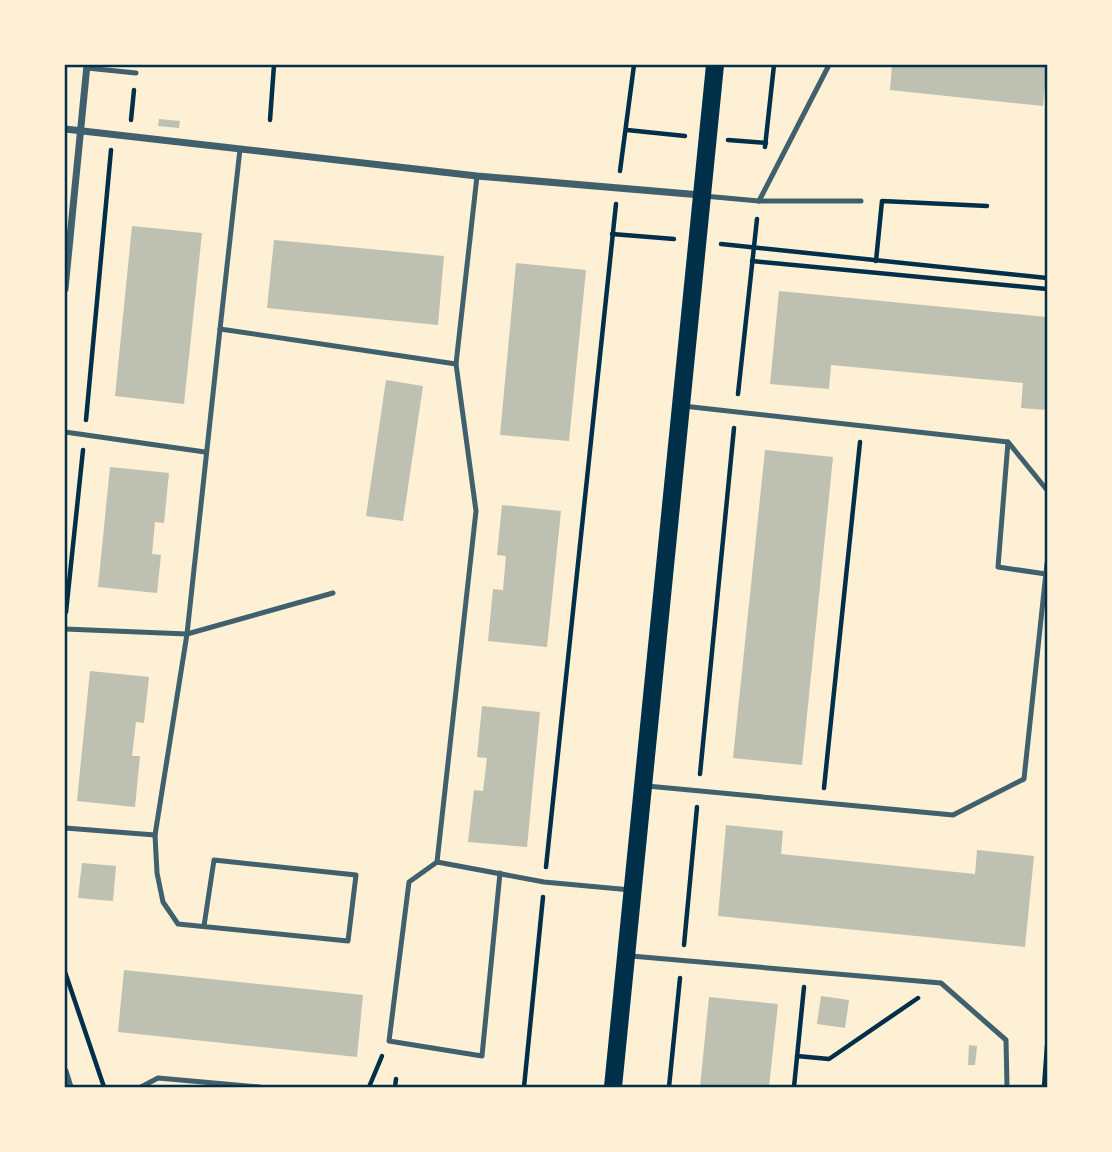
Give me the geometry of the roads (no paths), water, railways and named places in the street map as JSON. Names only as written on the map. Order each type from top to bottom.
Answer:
[{"type":"main road","points":[[613,1087],[715,65]]},
{"type":"street","points":[[65,289],[87,66]]},
{"type":"street","points":[[65,129],[477,176],[617,190],[702,195]]},
{"type":"street","points":[[65,1071],[70,1087]]},
{"type":"lane","points":[[759,201],[829,65]]},
{"type":"lane","points":[[87,66],[136,73]]},
{"type":"lane","points":[[204,926],[214,860],[356,876],[348,941],[178,924],[163,902],[157,873],[155,835],[187,634],[240,149]]},
{"type":"lane","points":[[437,862],[476,511],[456,364],[477,176]]},
{"type":"lane","points":[[702,195],[759,201],[861,201]]},
{"type":"lane","points":[[220,329],[456,364]]},
{"type":"lane","points":[[681,406],[1008,442],[1047,490]]},
{"type":"lane","points":[[65,432],[205,452]]},
{"type":"lane","points":[[1008,442],[998,567],[1046,574]]},
{"type":"lane","points":[[644,786],[953,815],[1024,779],[1047,563]]},
{"type":"lane","points":[[65,628],[187,634],[333,593]]},
{"type":"lane","points":[[65,828],[155,835]]},
{"type":"lane","points":[[500,873],[482,1056],[389,1041],[409,882],[437,862],[500,873],[544,882],[633,891]]},
{"type":"lane","points":[[627,955],[941,983],[1006,1040],[1007,1087]]},
{"type":"lane","points":[[141,1087],[158,1078],[260,1087]]}]
